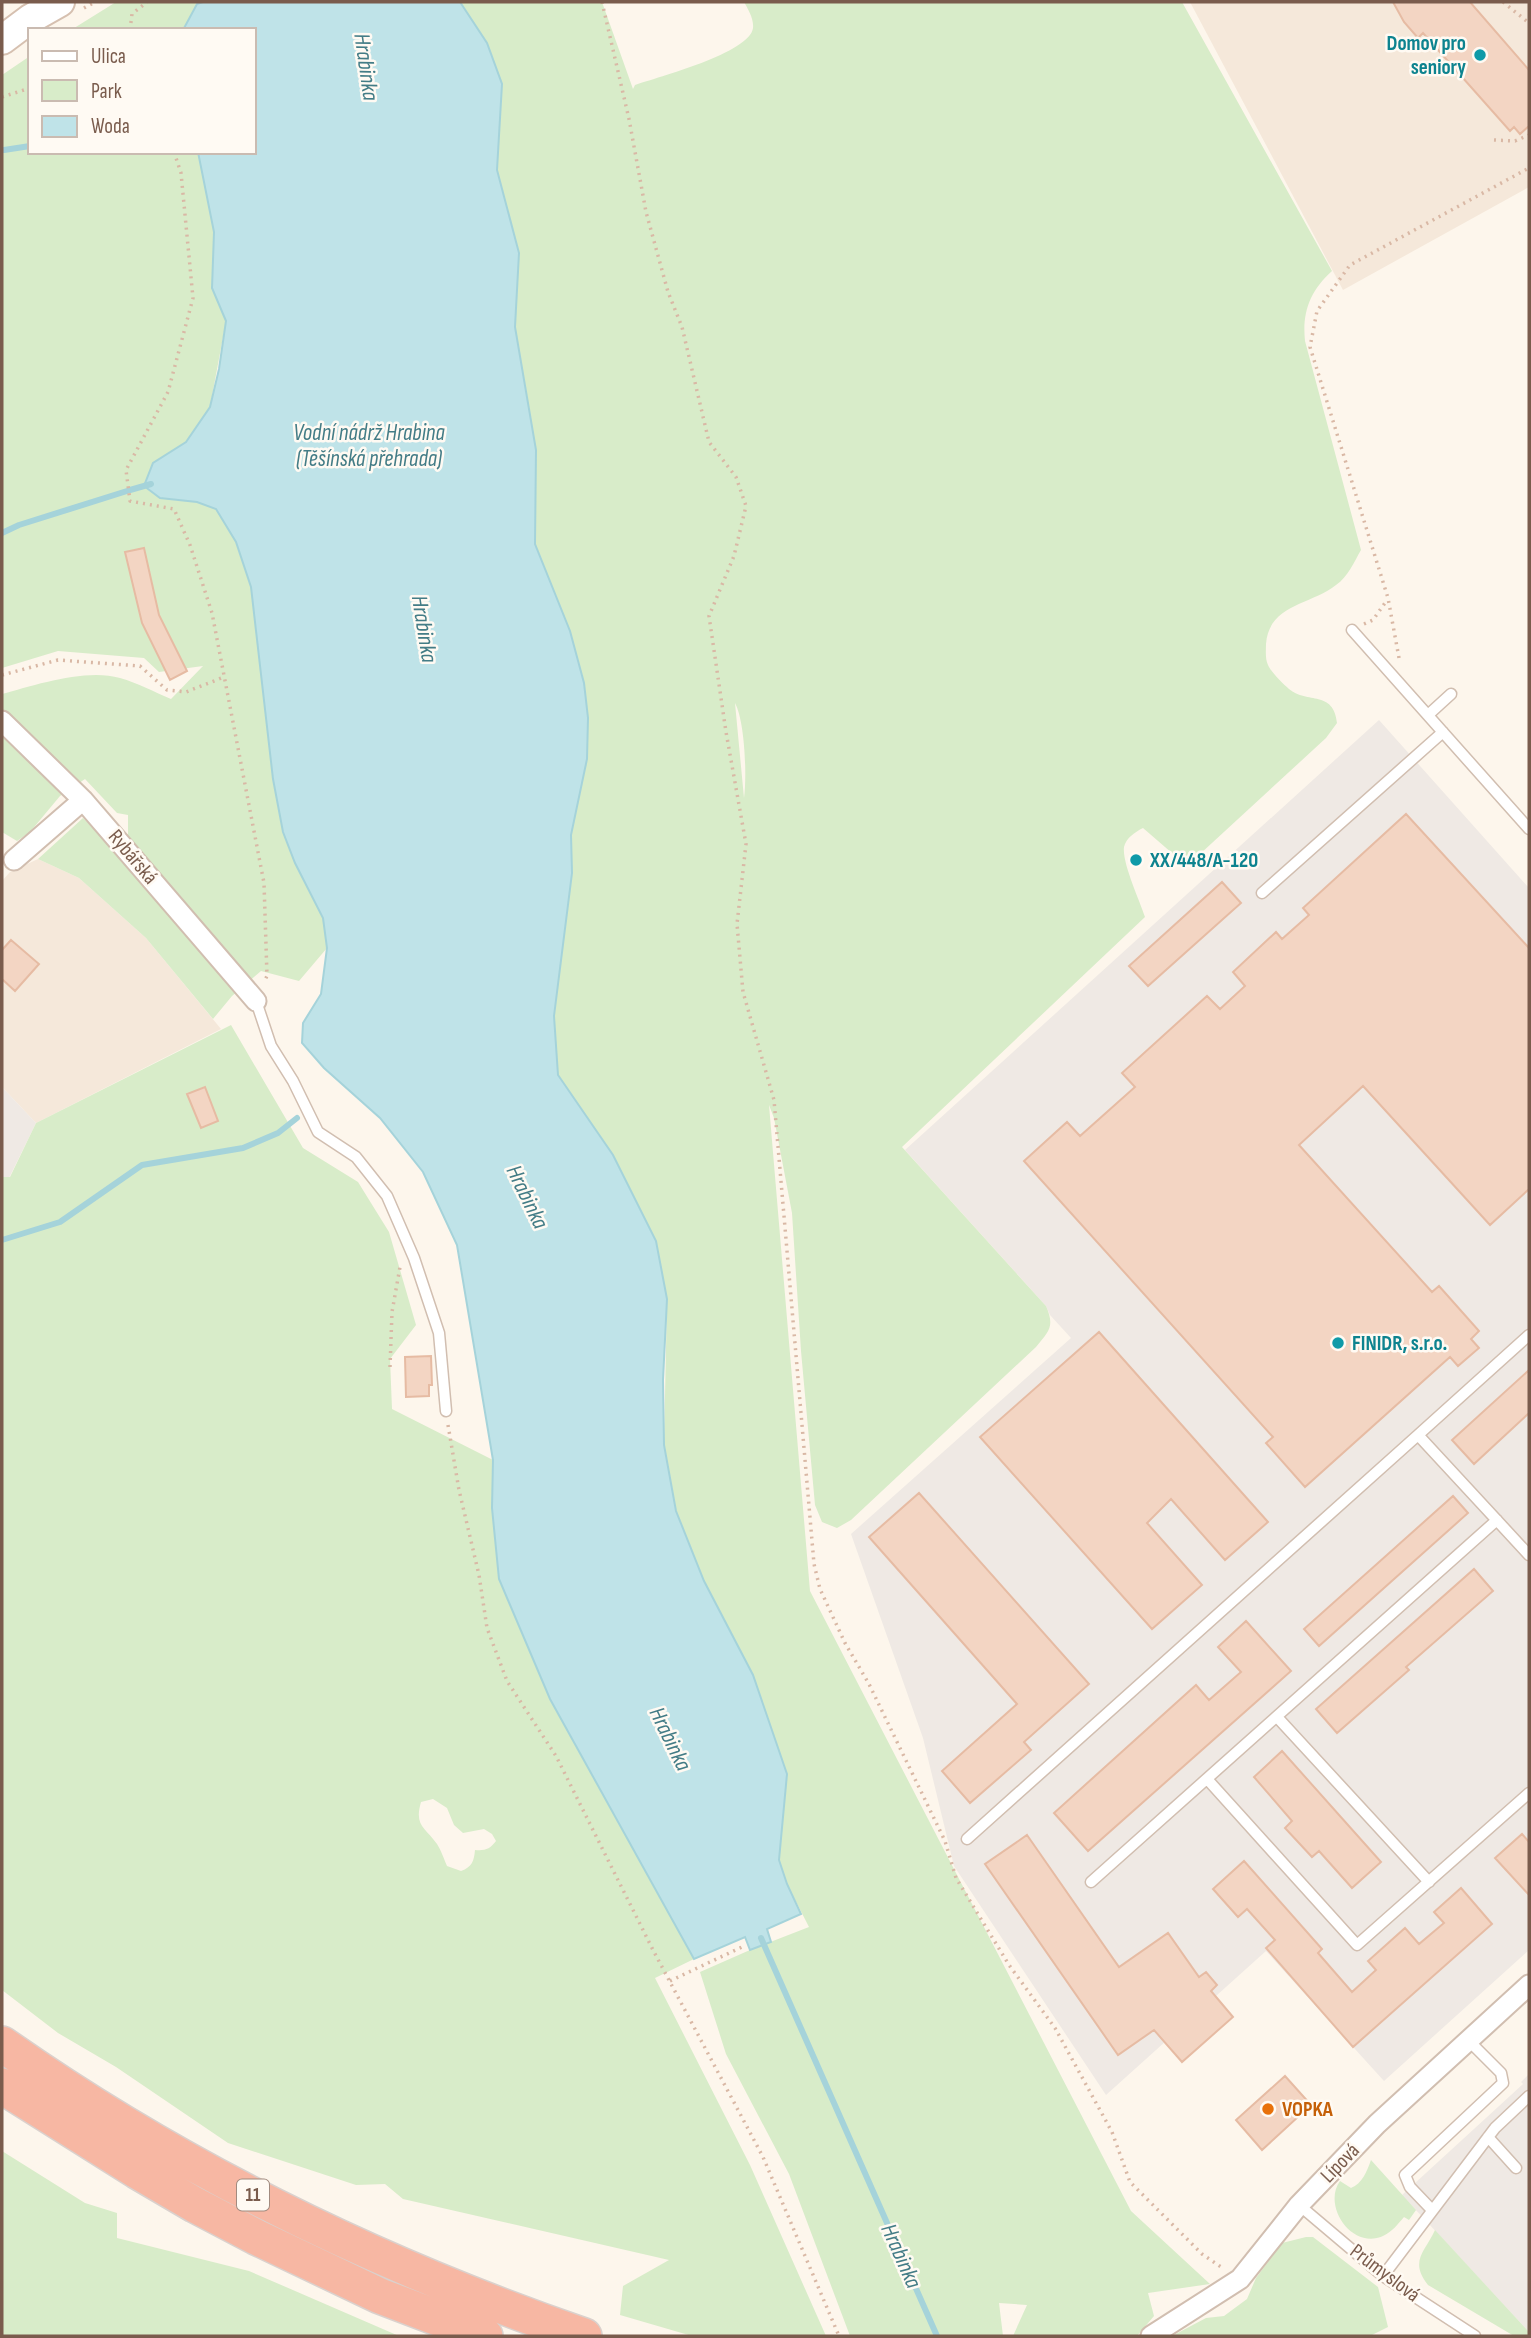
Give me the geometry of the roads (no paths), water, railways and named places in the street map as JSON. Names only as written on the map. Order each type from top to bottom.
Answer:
[{"type":"highway","name":"11","points":[[2,2044],[86,2101],[231,2185],[356,2246],[584,2336]]},
{"type":"highway","name":"11","points":[[2,2086],[137,2171],[244,2231],[380,2296],[485,2336]]},
{"type":"street","points":[[2,40],[30,19],[60,2]]},
{"type":"street","name":"Rybářská","points":[[2,721],[83,800],[256,1001]]},
{"type":"street","points":[[14,860],[83,800]]},
{"type":"street","name":"Lípová","points":[[1151,2336],[1240,2280],[1299,2205],[1377,2124],[1529,1984]]},
{"type":"lane","points":[[1352,630],[1529,829]]},
{"type":"lane","points":[[1428,715],[1451,694]]},
{"type":"lane","points":[[1262,893],[1443,732]]},
{"type":"lane","points":[[256,1001],[271,1046],[293,1081],[318,1132],[356,1157],[387,1196],[414,1258],[439,1333],[446,1411]]},
{"type":"lane","points":[[967,1839],[1529,1335]]},
{"type":"lane","points":[[1418,1435],[1529,1555]]},
{"type":"lane","points":[[1091,1882],[1497,1520]]},
{"type":"lane","points":[[1277,1717],[1429,1882]]},
{"type":"lane","points":[[1207,1779],[1357,1945],[1529,1793]]},
{"type":"lane","points":[[1432,2210],[1410,2187],[1405,2175],[1503,2082],[1501,2073],[1468,2040]]},
{"type":"lane","points":[[1383,2276],[1488,2137],[1529,2096]]},
{"type":"lane","points":[[1488,2137],[1516,2168]]},
{"type":"lane","name":"Průmyslová","points":[[1299,2205],[1383,2276],[1475,2336]]},
{"type":"water","name":"Vodní nádrž Hrabina (Těšínská přehrada)","points":[[460,2],[487,43],[502,84],[497,170],[519,253],[515,327],[536,450],[535,544],[570,631],[584,683],[588,718],[587,759],[571,835],[572,873],[554,1016],[558,1075],[613,1155],[656,1241],[667,1299],[663,1380],[664,1445],[676,1511],[704,1581],[753,1675],[787,1774],[779,1860],[801,1914],[767,1929],[771,1942],[750,1950],[745,1937],[694,1959],[550,1699],[499,1579],[492,1508],[493,1460],[457,1245],[423,1172],[380,1118],[324,1068],[302,1043],[303,1023],[321,994],[327,948],[323,918],[295,863],[283,832],[273,779],[251,587],[236,542],[216,509],[197,502],[160,498],[144,486],[153,463],[186,442],[210,407],[219,369],[226,321],[212,288],[214,232],[198,154],[256,154],[256,28],[184,28],[197,4]]},
{"type":"waterway","points":[[4,150],[28,146]]},
{"type":"waterway","points":[[130,490],[151,484]]},
{"type":"waterway","points":[[2,533],[19,525],[127,491]]},
{"type":"waterway","points":[[2,1240],[60,1222],[142,1165],[243,1148],[278,1133],[297,1118]]},
{"type":"waterway","name":"Hrabinka","points":[[761,1938],[937,2336]]},
{"type":"place","name":"Domov pro seniory","points":[[1480,55]]},
{"type":"place","name":"XX/448/A-120","points":[[1136,860]]},
{"type":"place","name":"FINIDR, s.r.o.","points":[[1338,1343]]},
{"type":"place","name":"VOPKA","points":[[1268,2109]]}]
